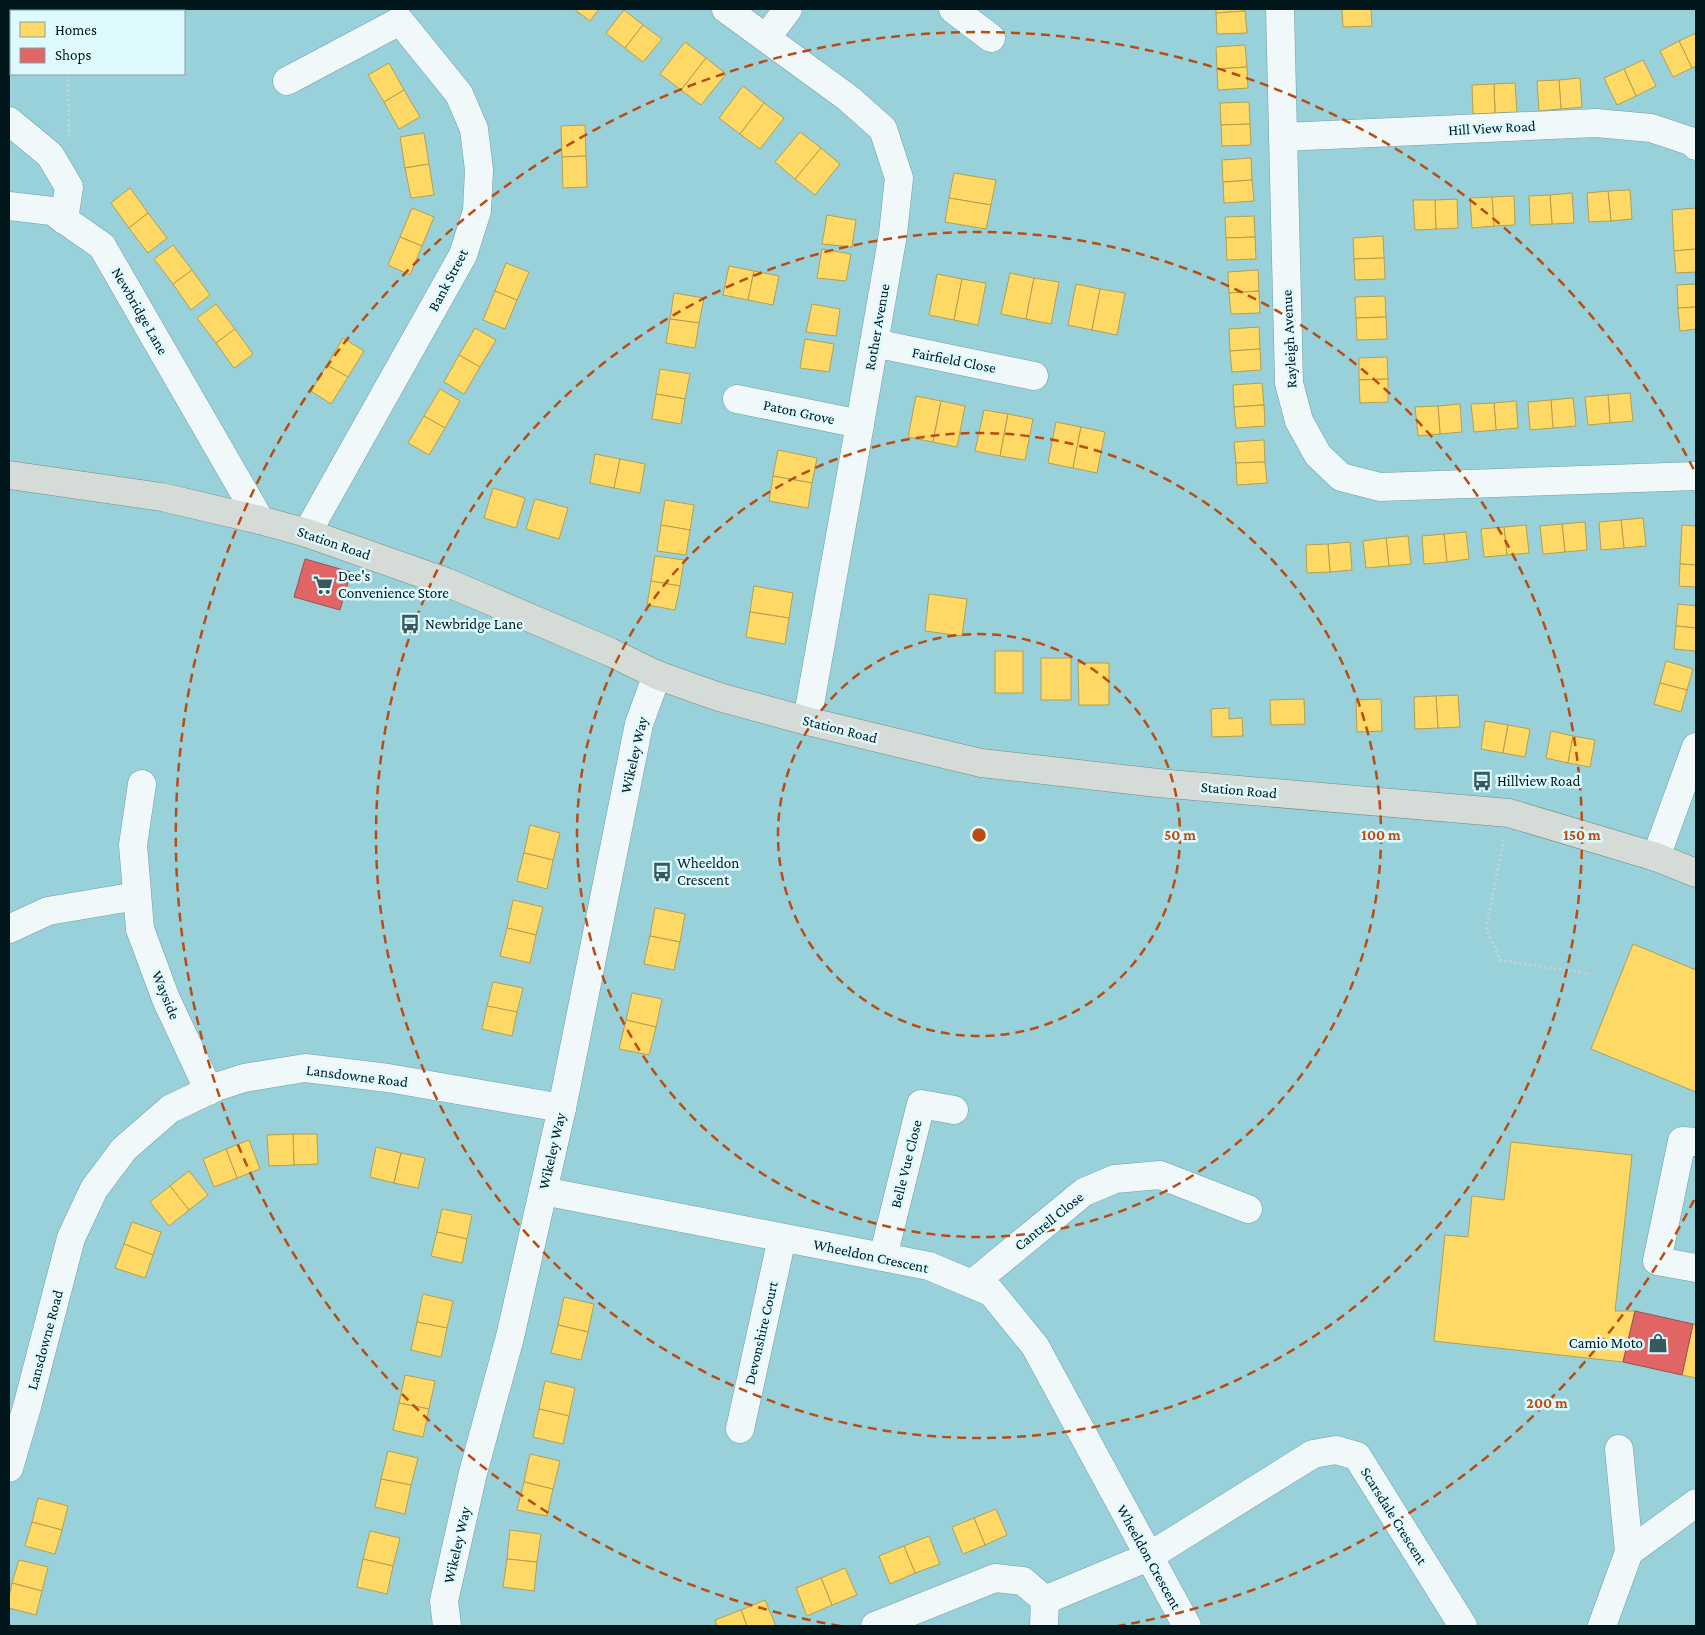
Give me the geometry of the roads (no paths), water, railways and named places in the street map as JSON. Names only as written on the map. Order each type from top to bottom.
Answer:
[{"type":"main road","name":"Station Road","points":[[9,476],[162,497],[307,533],[446,582],[610,652],[657,675],[720,697],[807,721],[981,763],[1158,783],[1509,813],[1656,857],[1696,873]]},
{"type":"street","name":"Rother Avenue","points":[[726,9],[848,98],[883,129],[899,178],[893,234],[807,721]]},
{"type":"street","points":[[766,38],[788,9]]},
{"type":"street","points":[[953,9],[991,38]]},
{"type":"street","name":"Rayleigh Avenue","points":[[1280,9],[1289,383],[1299,421],[1318,455],[1341,477],[1380,487],[1696,476]]},
{"type":"street","name":"Bank Street","points":[[287,82],[400,21],[459,94],[474,129],[480,170],[477,211],[463,255],[307,533]]},
{"type":"street","points":[[9,122],[50,155],[69,187],[58,215],[9,206]]},
{"type":"street","name":"Hill View Road","points":[[1283,137],[1596,123],[1651,128],[1693,142],[1696,146]]},
{"type":"street","name":"Newbridge Lane","points":[[58,215],[102,246],[260,520]]},
{"type":"street","name":"Fairfield Close","points":[[874,344],[1034,376]]},
{"type":"street","name":"Paton Grove","points":[[737,399],[860,424]]},
{"type":"street","name":"Wikeley Way","points":[[447,1626],[444,1601],[473,1473],[510,1337],[562,1108],[639,724],[657,675]]},
{"type":"street","points":[[1656,857],[1696,747]]},
{"type":"street","name":"Wayside","points":[[142,784],[133,845],[140,929],[166,999],[209,1091]]},
{"type":"street","points":[[9,929],[48,911],[137,896]]},
{"type":"street","name":"Lansdowne Road","points":[[9,1468],[28,1407],[71,1238],[94,1188],[124,1149],[170,1109],[209,1091],[244,1078],[305,1068],[388,1078],[562,1108]]},
{"type":"street","name":"Belle Vue Close","points":[[883,1257],[921,1104],[954,1110]]},
{"type":"street","points":[[1696,1142],[1682,1141],[1657,1261],[1696,1268]]},
{"type":"street","name":"Cantrell Close","points":[[972,1284],[1084,1192],[1115,1179],[1160,1175],[1248,1209]]},
{"type":"street","name":"Wheeldon Crescent","points":[[543,1191],[929,1266],[991,1292],[1035,1346],[1187,1626]]},
{"type":"street","name":"Devonshire Court","points":[[740,1429],[782,1238]]},
{"type":"street","points":[[1602,1626],[1629,1552],[1619,1449]]},
{"type":"street","name":"Scarsdale Crescent","points":[[1045,1613],[1148,1557],[1313,1454],[1336,1450],[1357,1456],[1463,1626]]},
{"type":"street","points":[[1629,1552],[1696,1503]]},
{"type":"street","points":[[875,1626],[995,1578],[1024,1581],[1045,1613]]},
{"type":"place","name":"Dee's Convenience Store","points":[[323,585]]},
{"type":"place","name":"Newbridge Lane","points":[[410,624]]},
{"type":"place","name":"Hillview Road","points":[[1482,781]]},
{"type":"place","name":"Wheeldon Crescent","points":[[662,872]]},
{"type":"place","name":"Camio Moto","points":[[1658,1343]]}]
